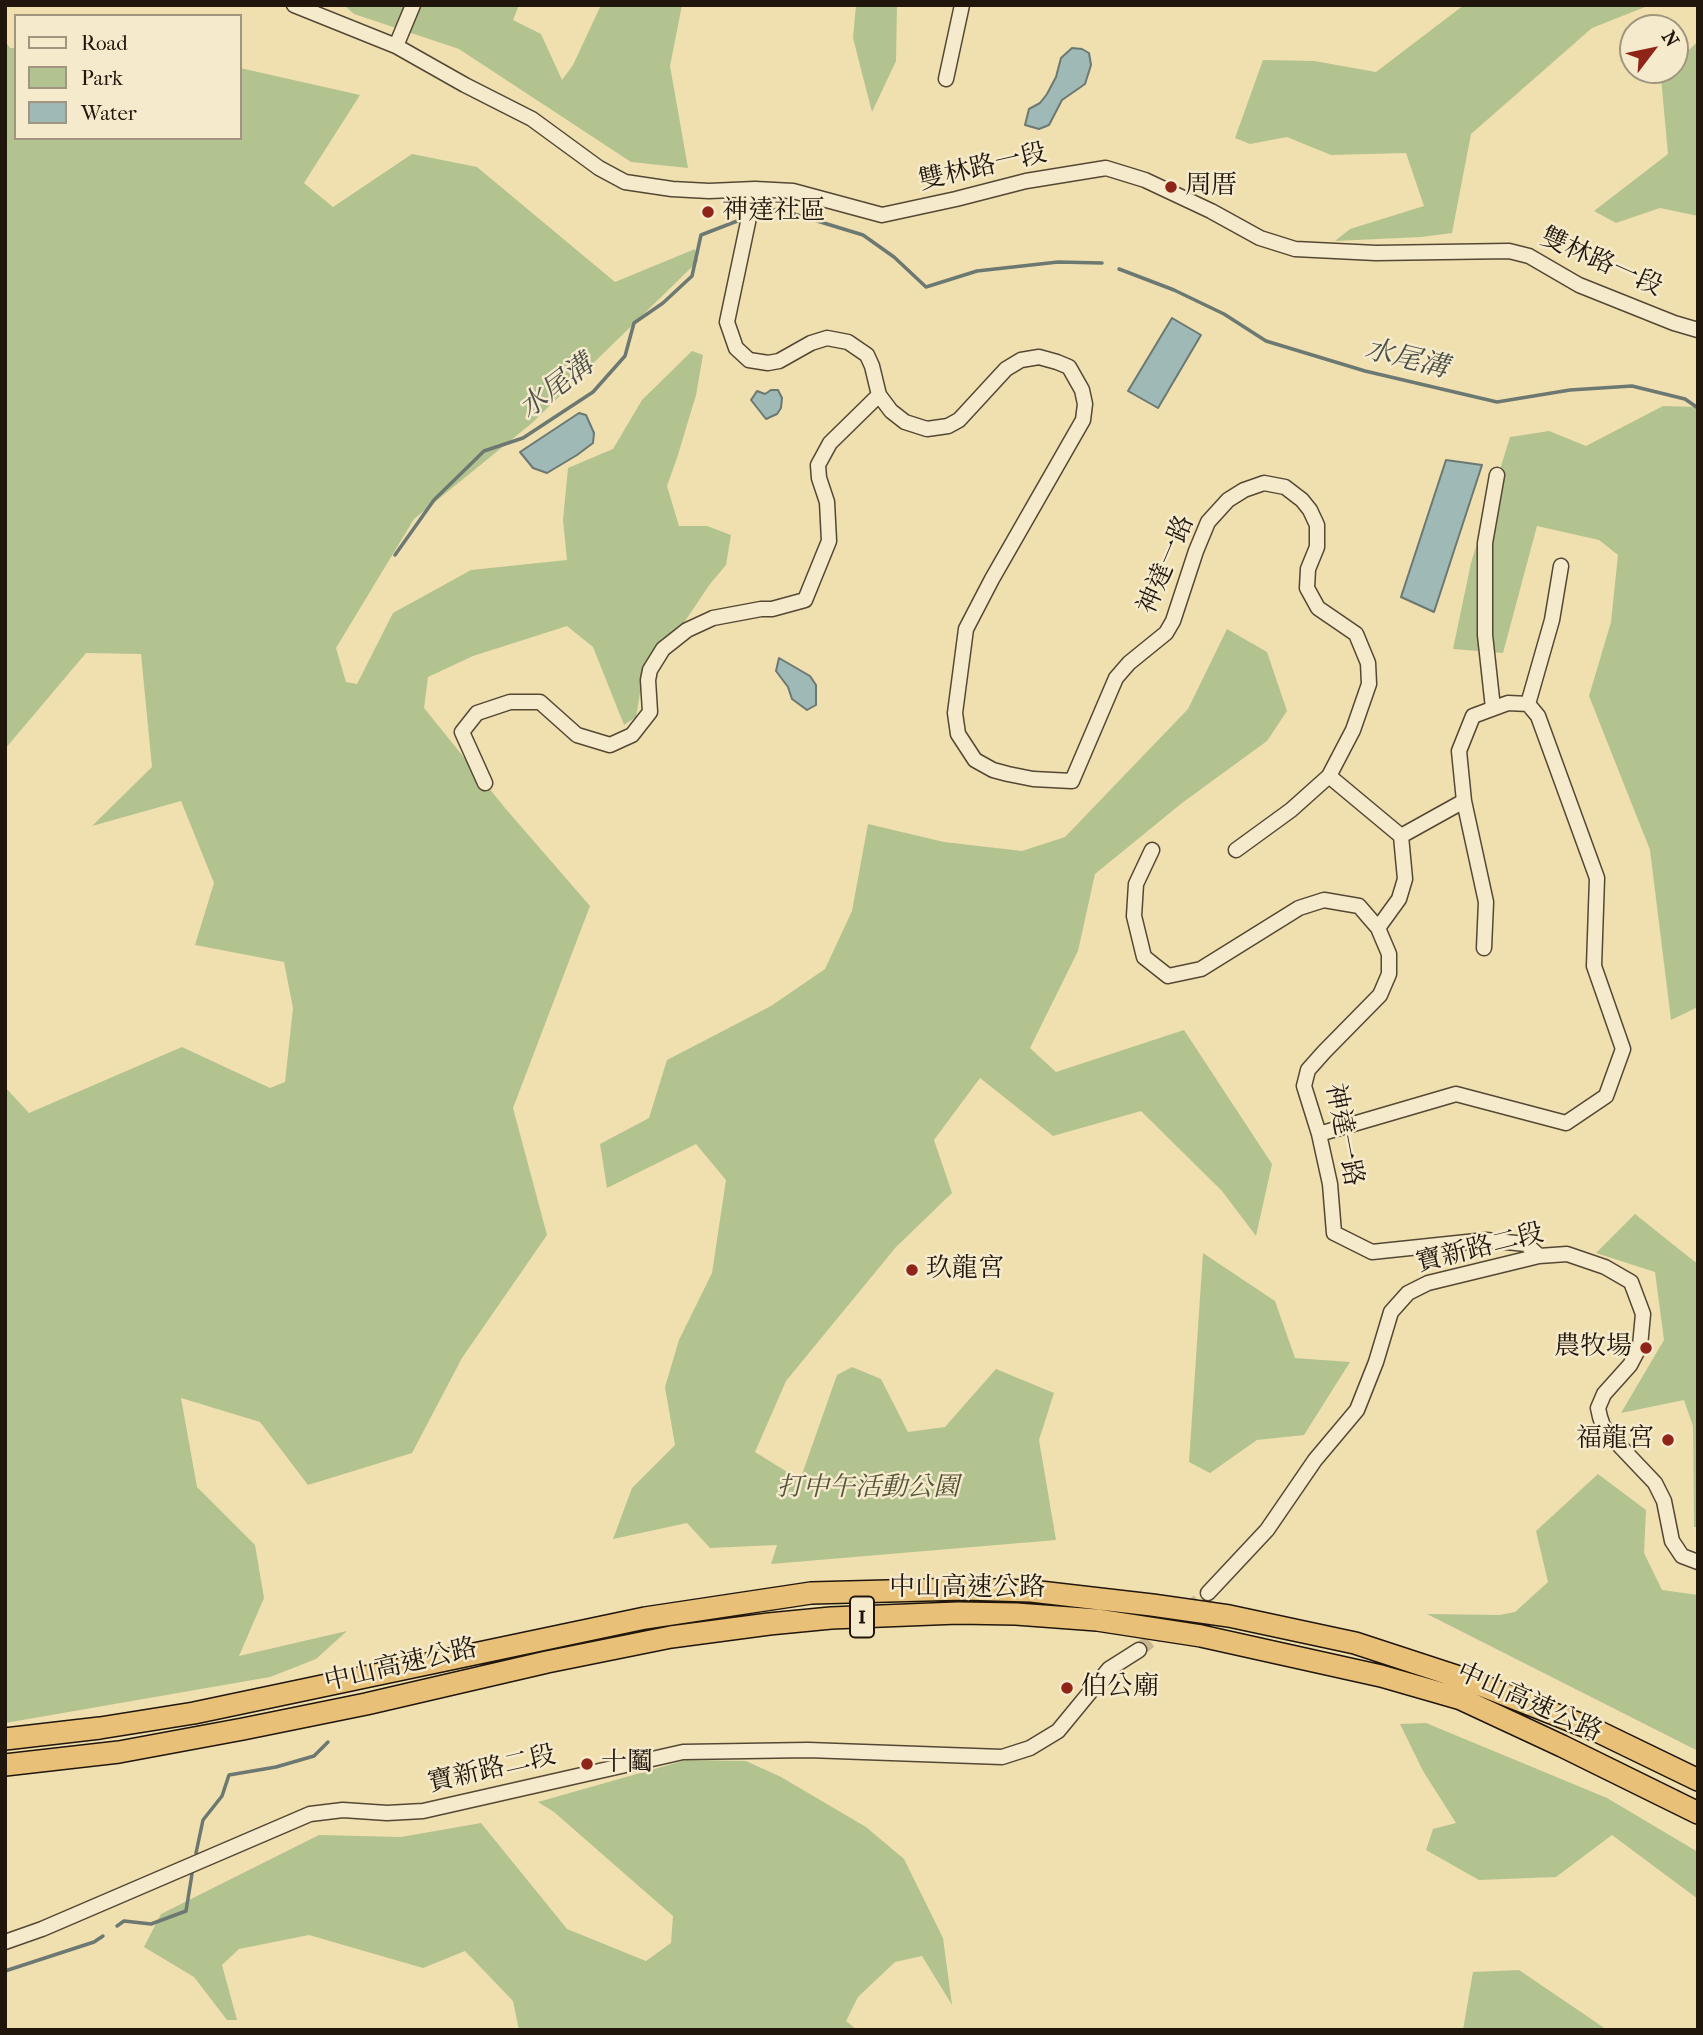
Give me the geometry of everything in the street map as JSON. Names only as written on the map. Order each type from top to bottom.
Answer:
[{"type":"highway","name":"中山高速公路","points":[[5,1739],[194,1713],[645,1618],[811,1593],[964,1589],[1031,1591],[1152,1605],[1229,1616],[1355,1643],[1468,1680],[1597,1731],[1698,1780]]},
{"type":"highway","name":"中山高速公路","points":[[5,1765],[119,1752],[243,1729],[671,1637],[831,1618],[1004,1614],[1097,1620],[1201,1636],[1381,1676],[1461,1699],[1562,1745],[1698,1813]]},
{"type":"street","name":"雙林路一段","points":[[294,5],[396,46],[532,119],[599,168],[625,182],[709,191],[793,191],[882,215],[1026,181],[1106,168],[1145,180],[1261,238],[1295,249],[1376,253],[1510,251],[1529,256],[1579,285],[1698,330]]},
{"type":"street","points":[[396,46],[413,5]]},
{"type":"street","points":[[946,79],[962,5]]},
{"type":"street","name":"神達一路","points":[[755,189],[727,322],[736,348],[749,360],[768,363],[779,361],[811,343],[827,338],[848,342],[867,355],[879,395],[891,411],[905,422],[927,429],[948,426],[959,420],[1006,369],[1021,360],[1039,356],[1058,362],[1069,368],[1082,390],[1085,404],[1083,420],[966,629],[955,713],[958,734],[975,760],[993,770],[1008,774],[1033,779],[1072,781],[1116,678],[1129,663],[1166,633],[1173,621],[1208,522],[1228,500],[1244,490],[1264,483],[1284,487],[1302,500],[1310,510],[1317,525],[1317,547],[1308,569],[1307,588],[1318,608],[1356,634],[1368,663],[1369,684],[1353,730],[1329,776]]},
{"type":"street","points":[[485,783],[462,732],[477,713],[510,702],[540,702],[577,735],[610,746],[632,735],[650,712],[650,670],[663,649],[687,630],[713,618],[761,608],[772,609],[805,600],[830,541],[827,502],[819,478],[818,465],[831,443],[879,395]]},
{"type":"street","points":[[1493,708],[1485,635],[1485,543],[1497,475]]},
{"type":"street","points":[[1528,704],[1552,620],[1561,566]]},
{"type":"street","points":[[1319,1134],[1455,1094],[1566,1123],[1606,1096],[1623,1049],[1594,966],[1597,878],[1538,716],[1528,704],[1508,703],[1473,716],[1459,751],[1464,801],[1486,902],[1484,948]]},
{"type":"street","points":[[1152,850],[1136,884],[1134,916],[1144,957],[1168,976],[1201,969],[1298,908],[1324,900],[1360,906],[1378,928],[1399,898],[1405,879],[1401,836],[1329,776],[1291,810],[1236,850]]},
{"type":"street","points":[[1401,836],[1464,801]]},
{"type":"street","name":"神達一路","points":[[1378,928],[1390,954],[1389,974],[1380,995],[1308,1070],[1304,1086],[1319,1134],[1330,1184],[1334,1233],[1372,1252],[1486,1240],[1526,1244],[1539,1256]]},
{"type":"street","name":"寶新路二段","points":[[1208,1593],[1266,1530],[1315,1460],[1357,1410],[1376,1362],[1391,1312],[1408,1293],[1428,1283],[1539,1256],[1567,1254],[1605,1267],[1631,1282],[1643,1314],[1640,1346],[1629,1365],[1604,1394],[1598,1408],[1600,1417],[1603,1426],[1617,1443],[1655,1483],[1664,1501],[1672,1541],[1682,1556],[1698,1562]]},
{"type":"street","name":"寶新路二段","points":[[5,1942],[42,1929],[310,1814],[343,1810],[387,1813],[423,1811],[683,1752],[808,1750],[1002,1758],[1030,1748],[1058,1731],[1109,1669],[1139,1650]]},
{"type":"green space","points":[[344,5],[519,5],[513,20],[541,34],[562,80],[573,65],[601,5],[682,5],[670,66],[688,168],[631,162],[459,49],[354,14]]},
{"type":"green space","points":[[856,5],[897,5],[896,61],[872,112],[853,38]]},
{"type":"green space","points":[[1464,5],[1650,5],[1627,14],[1619,14],[1619,17],[1592,28],[1471,134],[1452,233],[1335,241],[1350,229],[1424,206],[1406,153],[1331,155],[1287,137],[1250,144],[1235,138],[1263,60],[1314,61],[1376,72]]},
{"type":"green space","points":[[5,41],[10,48],[14,48],[14,140],[242,140],[242,68],[360,95],[304,183],[333,207],[412,154],[477,167],[615,282],[695,249],[698,261],[532,423],[414,519],[336,648],[346,682],[357,684],[393,613],[471,570],[567,560],[563,520],[568,468],[613,449],[642,400],[692,351],[703,355],[696,395],[667,486],[679,526],[707,526],[731,535],[726,565],[675,636],[644,669],[636,717],[624,725],[593,647],[567,626],[473,656],[428,677],[424,708],[505,808],[590,906],[513,1108],[547,1235],[462,1358],[412,1453],[308,1485],[260,1422],[181,1398],[197,1487],[255,1545],[264,1598],[239,1656],[347,1631],[316,1659],[270,1677],[5,1723],[5,1087],[29,1113],[182,1047],[270,1088],[285,1082],[293,1008],[284,962],[195,945],[214,883],[181,801],[92,826],[152,767],[141,654],[86,653],[5,749]]},
{"type":"green space","points":[[1698,41],[1698,216],[1660,208],[1616,223],[1594,211],[1668,154],[1662,84],[1689,84],[1689,50]]},
{"type":"green space","points":[[1663,406],[1698,407],[1698,1007],[1671,1020],[1650,850],[1589,696],[1611,622],[1618,555],[1599,540],[1537,526],[1503,653],[1453,649],[1471,563],[1510,437],[1549,431],[1586,446]]},
{"type":"green space","name":"打中午活動公園","points":[[1227,629],[1267,652],[1287,711],[1267,741],[1182,803],[1095,874],[1078,951],[1030,1048],[1056,1072],[1184,1030],[1272,1164],[1256,1236],[1222,1191],[1141,1111],[1053,1136],[980,1078],[934,1140],[952,1193],[896,1247],[786,1381],[755,1452],[800,1480],[837,1375],[852,1367],[881,1379],[908,1432],[945,1427],[996,1369],[1054,1393],[1039,1440],[1056,1540],[771,1564],[777,1545],[710,1548],[687,1523],[613,1539],[632,1488],[675,1445],[665,1387],[679,1340],[712,1273],[726,1180],[696,1144],[607,1188],[600,1144],[649,1118],[667,1060],[771,1006],[825,969],[852,911],[868,824],[944,842],[1022,851],[1065,837],[1188,709]]},
{"type":"green space","points":[[1635,1214],[1698,1262],[1698,1527],[1694,1527],[1693,1426],[1684,1400],[1621,1413],[1664,1340],[1655,1272],[1596,1253]]},
{"type":"green space","points":[[1203,1253],[1275,1301],[1295,1358],[1350,1362],[1304,1435],[1257,1440],[1210,1473],[1189,1462]]},
{"type":"green space","points":[[1598,1474],[1646,1510],[1644,1553],[1662,1590],[1698,1595],[1698,1751],[1427,1614],[1500,1615],[1515,1612],[1548,1582],[1536,1531]]},
{"type":"green space","points":[[1426,1723],[1607,1798],[1698,1852],[1698,1899],[1612,1835],[1556,1877],[1479,1880],[1426,1850],[1433,1829],[1456,1823],[1423,1771],[1400,1724]]},
{"type":"green space","points":[[686,1760],[746,1761],[781,1777],[866,1827],[904,1859],[943,1938],[952,2005],[922,1956],[895,1962],[858,1997],[846,2021],[857,2030],[519,2030],[513,2001],[465,1951],[423,1968],[309,1935],[239,1949],[222,1965],[237,2020],[227,2020],[194,1977],[144,1947],[161,1914],[319,1835],[401,1837],[481,1823],[567,1929],[646,1961],[671,1943],[673,1916],[554,1812],[538,1802]]},
{"type":"green space","points":[[1519,1970],[1607,2030],[1463,2030],[1473,1972]]},
{"type":"water","points":[[1072,48],[1089,53],[1091,65],[1085,84],[1062,100],[1049,125],[1039,129],[1025,125],[1029,109],[1040,103],[1047,94],[1056,77],[1061,58]]},
{"type":"water","points":[[1172,318],[1201,335],[1158,408],[1128,391]]},
{"type":"water","points":[[778,390],[782,398],[781,408],[777,414],[766,419],[751,400],[757,391],[765,394]]},
{"type":"water","points":[[579,413],[586,415],[594,433],[593,443],[547,473],[533,468],[520,452]]},
{"type":"water","points":[[1446,460],[1482,465],[1434,612],[1401,597]]},
{"type":"water","points":[[779,658],[810,676],[816,685],[816,705],[807,710],[792,699],[788,687],[776,671]]},
{"type":"waterway","name":"水尾溝","points":[[752,216],[778,209],[863,235],[894,257],[926,287],[977,271],[1058,262],[1102,263]]},
{"type":"waterway","name":"水尾溝","points":[[395,555],[434,500],[484,451],[523,438],[593,392],[625,356],[634,323],[663,303],[692,276],[701,235],[745,218]]},
{"type":"waterway","name":"水尾溝","points":[[1119,269],[1174,290],[1224,314],[1266,341],[1365,371],[1497,402],[1570,390],[1632,386],[1685,399],[1698,408]]},
{"type":"waterway","points":[[196,1853],[203,1820],[222,1796],[229,1775],[276,1767],[314,1756],[328,1742]]},
{"type":"waterway","points":[[117,1926],[124,1921],[151,1924],[186,1911],[192,1874]]},
{"type":"waterway","points":[[5,1971],[94,1942],[103,1936]]},
{"type":"tunnel","points":[[1139,1650],[1208,1593]]},
{"type":"place","name":"周厝","points":[[1171,187]]},
{"type":"place","name":"神達社區","points":[[708,212]]},
{"type":"place","name":"玖龍宮","points":[[912,1270]]},
{"type":"place","name":"農牧場","points":[[1646,1348]]},
{"type":"place","name":"福龍宮","points":[[1668,1440]]},
{"type":"place","name":"伯公廟","points":[[1067,1688]]},
{"type":"place","name":"十鬮","points":[[587,1764]]}]
